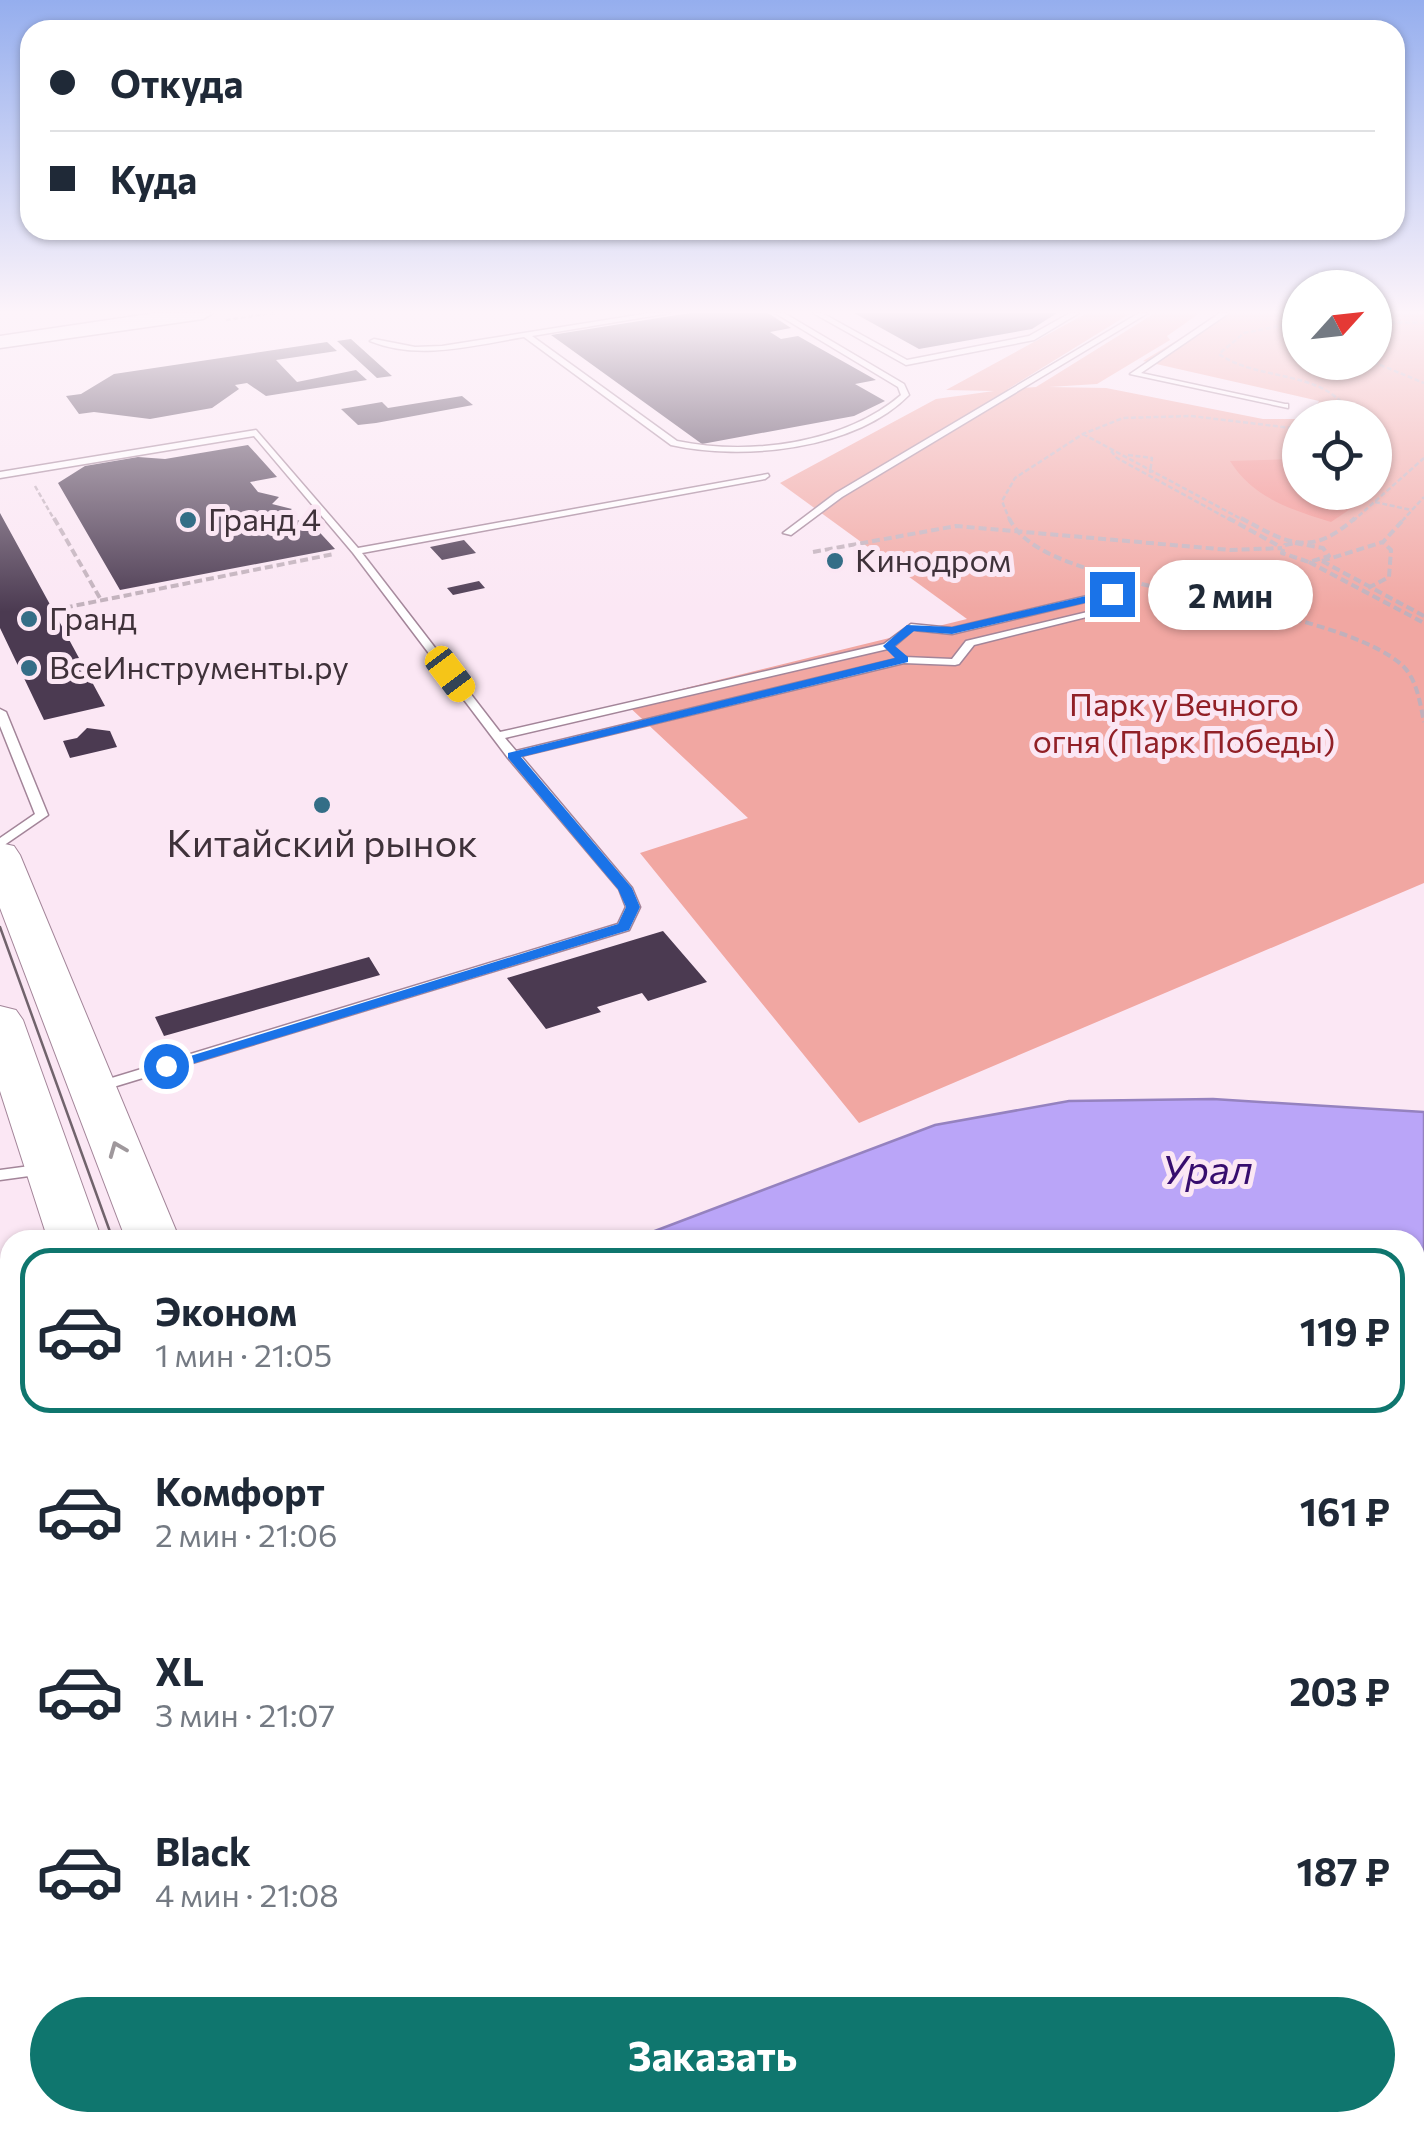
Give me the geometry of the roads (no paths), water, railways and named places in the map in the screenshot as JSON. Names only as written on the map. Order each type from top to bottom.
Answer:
[{"type":"main road","points":[[0,855],[149,1230]]},
{"type":"main road","points":[[0,1020],[71,1230]]},
{"type":"lane","points":[[632,412],[674,443],[686,447],[745,447],[824,436],[886,412]]},
{"type":"lane","points":[[788,533],[839,495],[978,412]]},
{"type":"lane","points":[[0,475],[256,432],[356,551],[512,755],[625,888],[633,907],[624,926],[93,1088]]},
{"type":"lane","points":[[356,551],[764,476]]},
{"type":"lane","points":[[497,736],[888,646],[911,627],[952,631],[1112,594],[1130,605],[970,643],[955,662],[904,660],[512,755]]},
{"type":"lane","points":[[952,631],[970,643]]},
{"type":"lane","points":[[888,646],[904,660]]},
{"type":"lane","points":[[632,704],[649,721]]},
{"type":"lane","points":[[0,712],[42,815],[0,844]]},
{"type":"lane","points":[[0,1175],[50,1168]]},
{"type":"water","name":"Урал","points":[[1213,1099],[1424,1112],[1424,1230],[657,1230],[935,1125],[1069,1101]]},
{"type":"tram line","points":[[0,927],[109,1230]]},
{"type":"place","name":"Гранд 4","points":[[188,520]]},
{"type":"place","name":"Кинодром","points":[[835,561]]},
{"type":"place","name":"Гранд","points":[[29,619]]},
{"type":"place","name":"ВсеИнструменты.ру","points":[[29,668]]},
{"type":"place","name":"Китайский рынок","points":[[322,805]]},
{"type":"park label","name":"Парк у Вечного огня (Парк Победы)","points":[[1184,724]]}]
